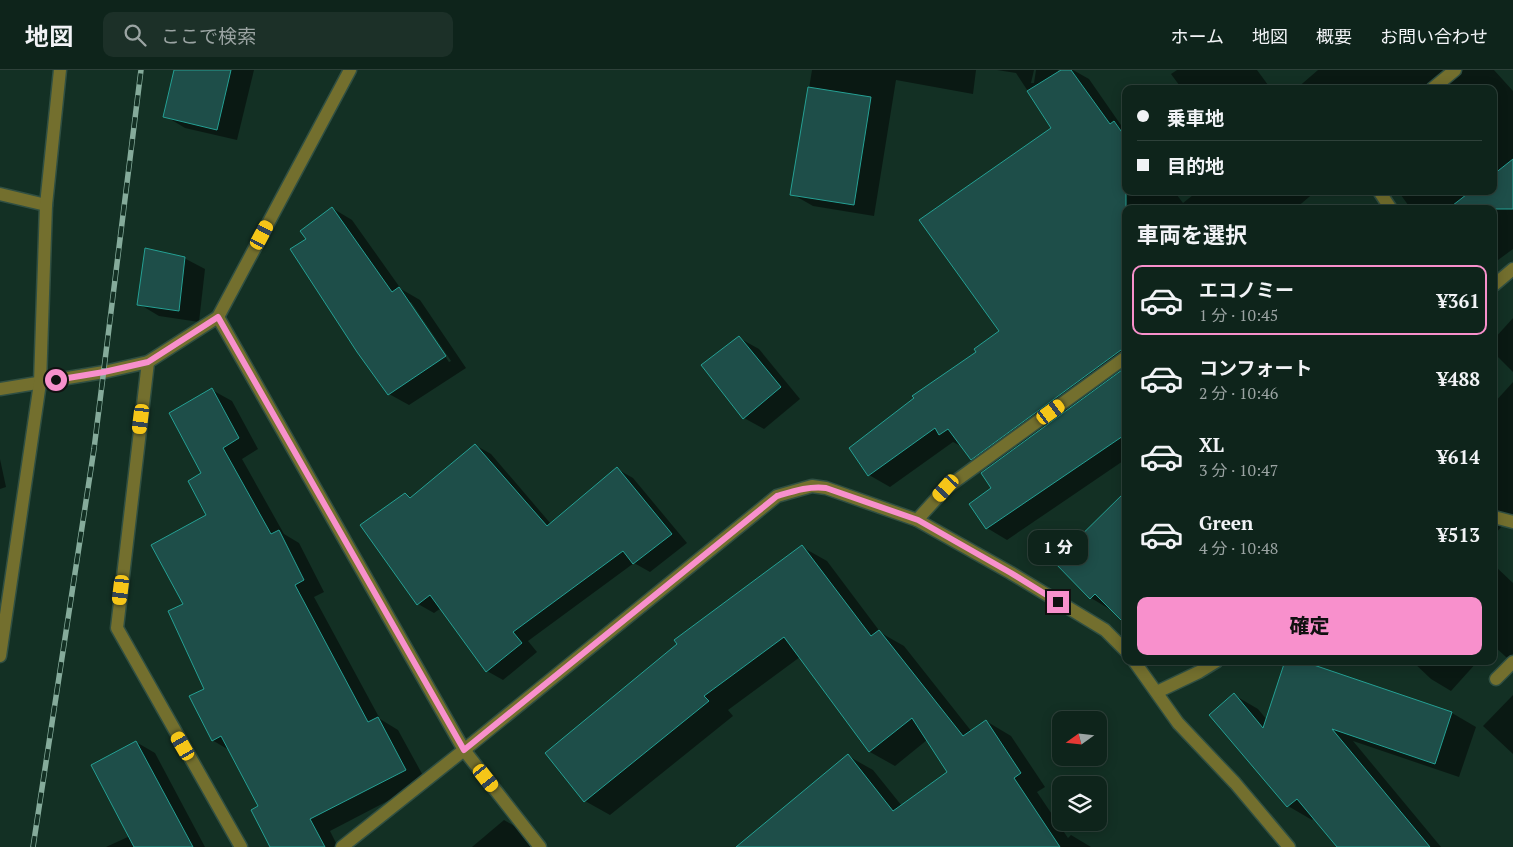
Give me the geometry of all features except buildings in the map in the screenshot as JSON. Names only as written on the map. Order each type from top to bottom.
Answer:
[{"type":"street","points":[[0,656],[40,383],[46,205],[60,70]]},
{"type":"street","points":[[0,389],[104,372],[148,362],[218,317],[350,70]]},
{"type":"street","points":[[1437,85],[1455,70]]},
{"type":"street","points":[[0,194],[46,205]]},
{"type":"street","points":[[1497,282],[1513,269]]},
{"type":"street","points":[[218,317],[464,750],[540,847]]},
{"type":"street","points":[[918,520],[946,488],[1122,361]]},
{"type":"street","points":[[148,362],[116,628],[241,847]]},
{"type":"street","points":[[342,847],[777,496],[812,486],[826,488],[918,520],[1105,630],[1122,647]]},
{"type":"street","points":[[1497,518],[1513,522]]},
{"type":"street","points":[[1496,679],[1513,662]]},
{"type":"street","points":[[1137,665],[1178,723],[1235,783],[1289,847]]},
{"type":"street","points":[[1157,692],[1210,665]]},
{"type":"railway","points":[[33,847],[94,449],[141,70]]},
{"type":"route","points":[[56,380],[148,362],[218,317],[464,750],[777,496],[812,486],[826,488],[918,520],[1058,602]]}]
